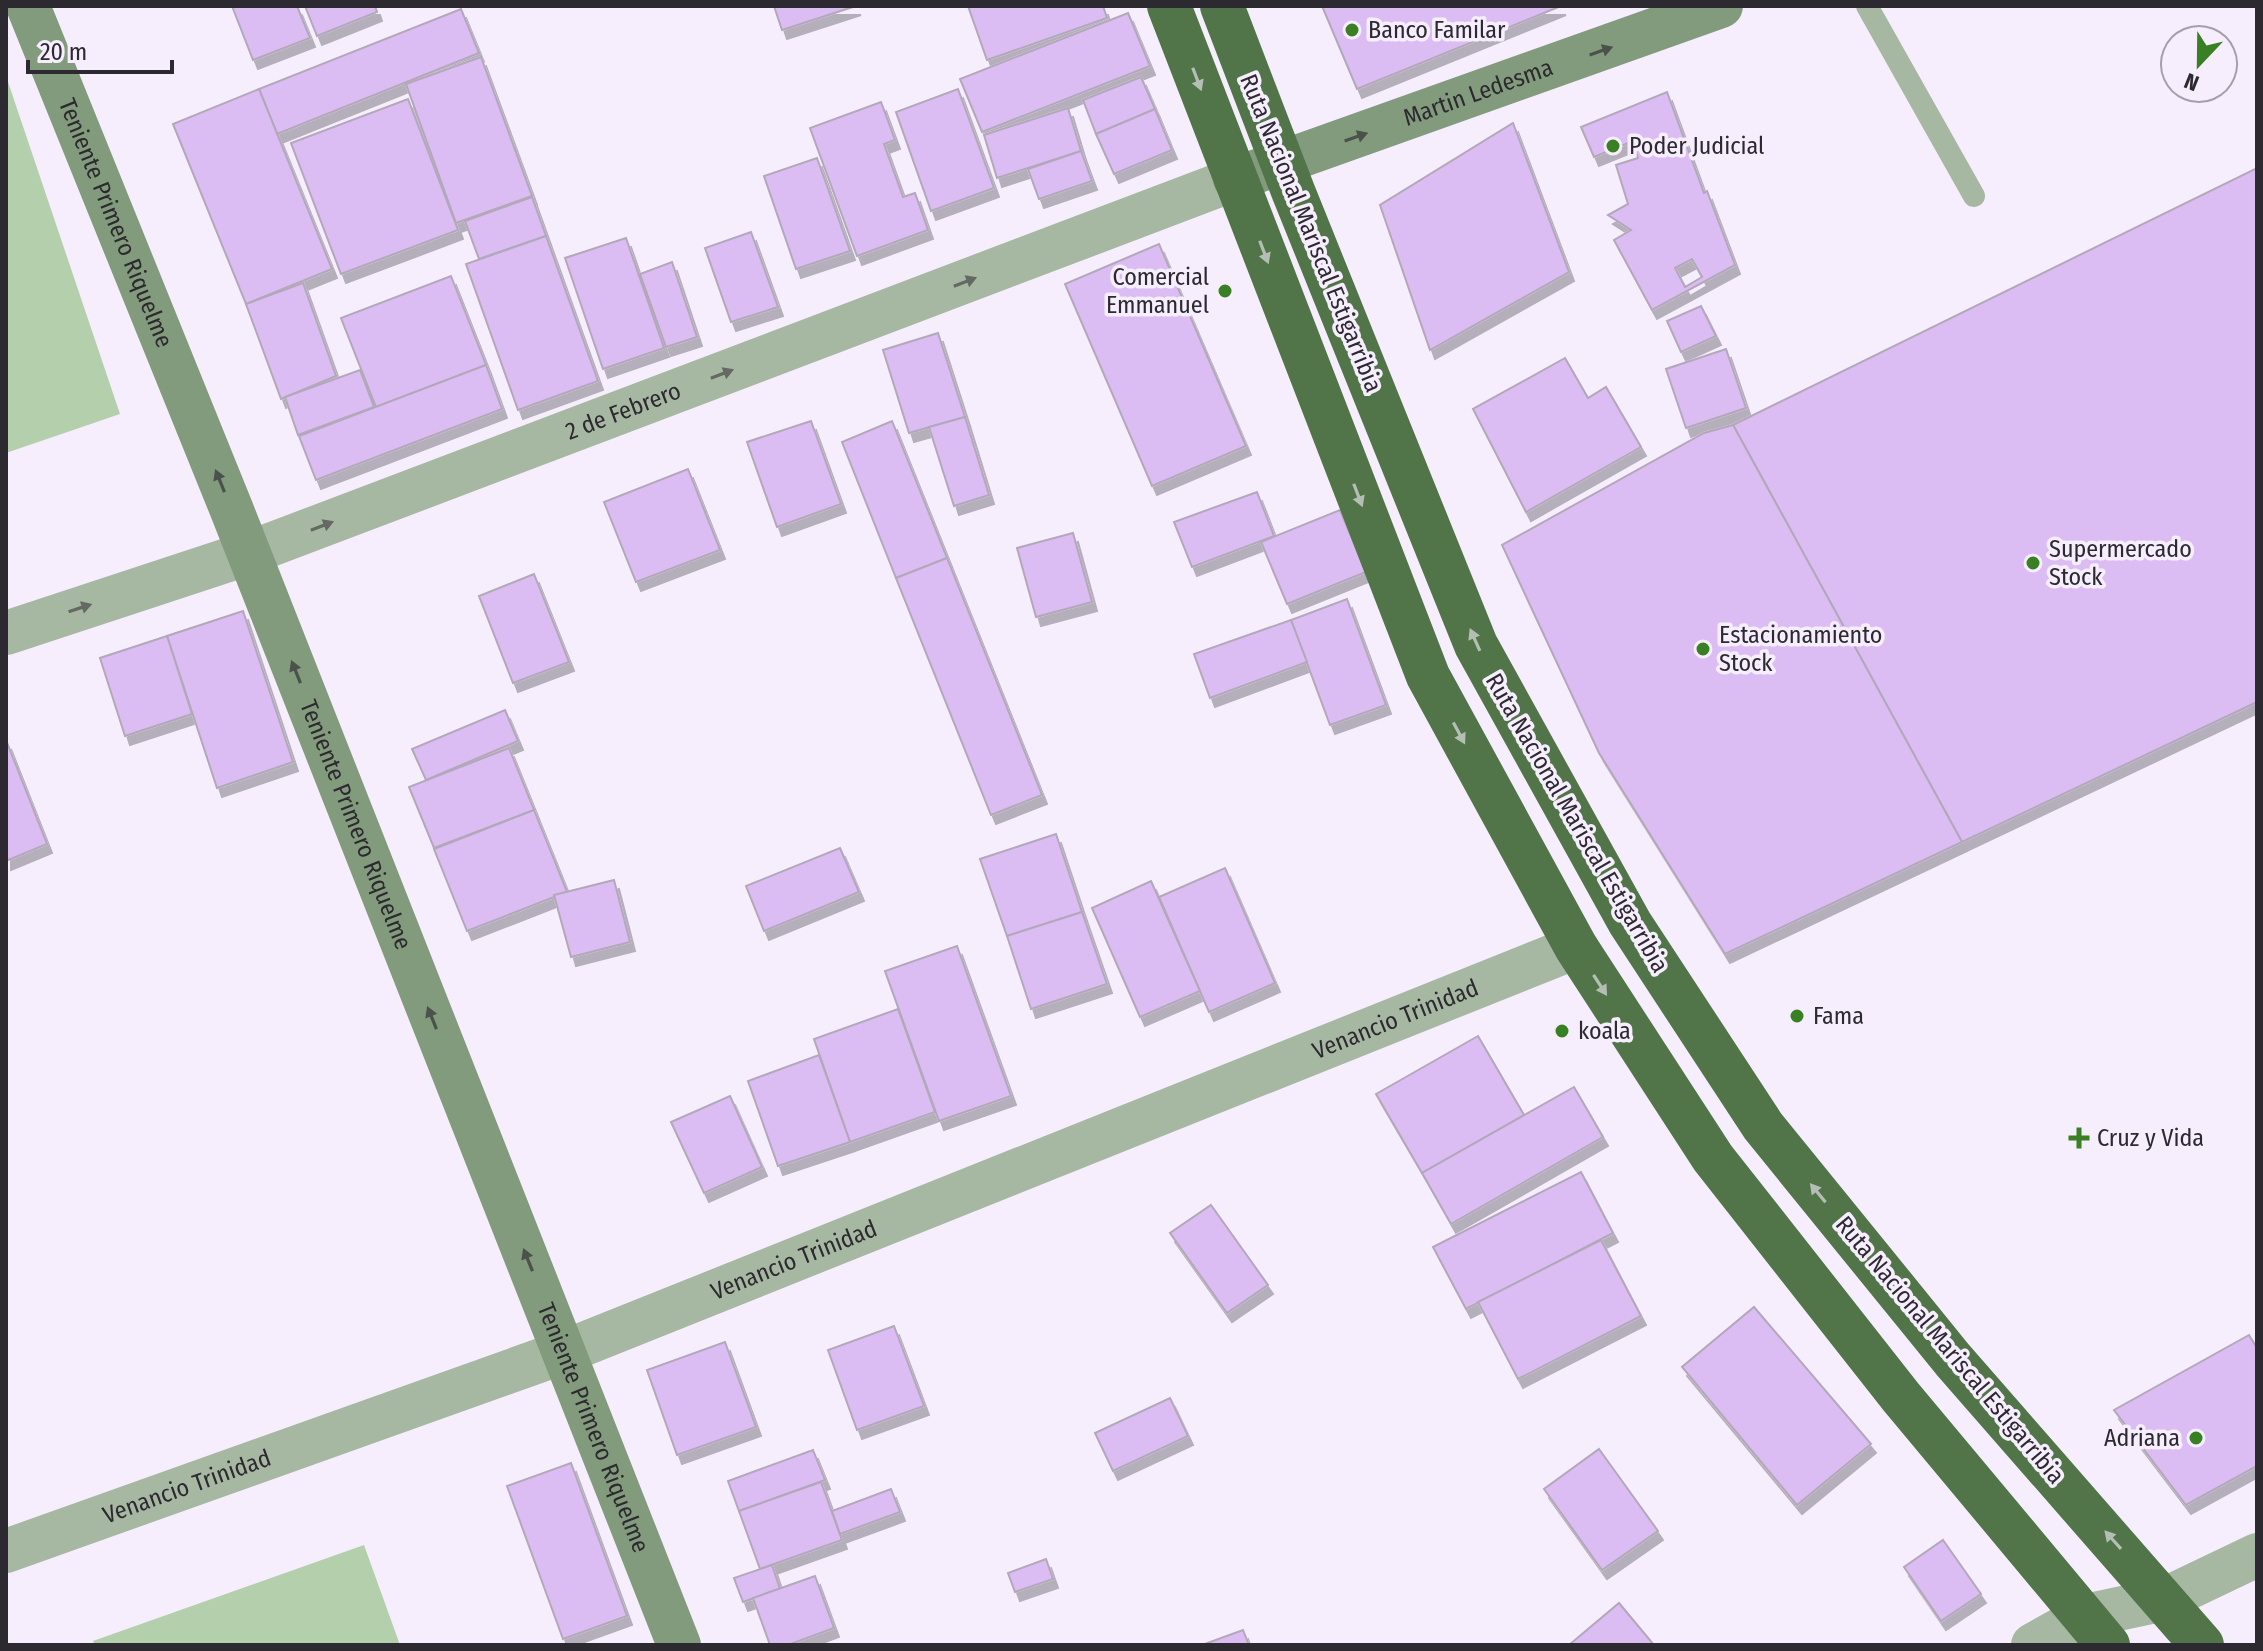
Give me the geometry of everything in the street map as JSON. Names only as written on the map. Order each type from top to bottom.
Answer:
[{"type":"highway","name":"Ruta Nacional Mariscal Estigarribia","points":[[1169,6],[1428,676],[1576,947],[1713,1158],[1901,1397],[2096,1631]]},
{"type":"highway","name":"Ruta Nacional Mariscal Estigarribia","points":[[1222,6],[1476,645],[1630,923],[1763,1126],[1953,1360],[2165,1599],[2202,1645]]},
{"type":"street","name":"Teniente Primero Riquelme","points":[[28,6],[249,553],[679,1645]]},
{"type":"street","name":"Martin Ledesma","points":[[1235,179],[1721,6]]},
{"type":"street","name":"2 de Febrero","points":[[6,633],[249,553],[1235,179]]},
{"type":"street","name":"Venancio Trinidad","points":[[6,1551],[564,1352],[1576,947]]},
{"type":"street","points":[[2033,1645],[2096,1631],[2257,1555]]},
{"type":"lane","points":[[1867,6],[1974,196]]},
{"type":"green space","points":[[6,76],[120,414],[6,453]]},
{"type":"green space","points":[[364,1545],[400,1645],[95,1645],[93,1641]]},
{"type":"building","points":[[232,6],[297,6],[310,38],[253,60]]},
{"type":"building","points":[[305,6],[375,6],[377,12],[317,36]]},
{"type":"building","points":[[774,6],[856,6],[782,30]]},
{"type":"building","points":[[968,6],[1103,6],[1107,18],[987,60]]},
{"type":"building","points":[[1322,6],[1561,6],[1357,89]]},
{"type":"building","points":[[461,9],[479,53],[277,134],[259,89]]},
{"type":"building","points":[[1128,13],[1150,66],[982,132],[960,79]]},
{"type":"building","points":[[481,57],[532,196],[456,223],[406,84]]},
{"type":"building","points":[[1141,77],[1155,109],[1096,134],[1083,100]]},
{"type":"building","points":[[259,89],[332,269],[246,304],[173,124]]},
{"type":"building","points":[[958,89],[994,188],[931,211],[896,112]]},
{"type":"building","points":[[1667,92],[1704,193],[1707,191],[1735,265],[1652,310],[1614,240],[1631,230],[1608,215],[1628,204],[1616,165],[1638,158],[1633,141],[1594,157],[1581,127]],"holes":[[[1692,259],[1702,277],[1685,287],[1675,268]]]},
{"type":"building","points":[[408,99],[458,230],[341,274],[291,143]]},
{"type":"building","points":[[881,102],[895,140],[884,144],[903,197],[915,193],[928,230],[857,256],[810,128]]},
{"type":"building","points":[[1068,108],[1081,151],[997,178],[984,135]]},
{"type":"building","points":[[1155,109],[1172,150],[1114,174],[1096,134]]},
{"type":"building","points":[[1513,123],[1569,272],[1430,350],[1380,205]]},
{"type":"building","points":[[1081,151],[1092,181],[1039,199],[1028,169]]},
{"type":"building","points":[[817,158],[850,251],[796,269],[764,176]]},
{"type":"building","name":"Supermercado Stock","points":[[2257,168],[2257,702],[1962,842],[1733,425]]},
{"type":"building","points":[[532,197],[546,236],[479,259],[465,221]]},
{"type":"building","points":[[751,232],[778,307],[731,322],[705,248]]},
{"type":"building","points":[[546,236],[598,381],[518,410],[466,264]]},
{"type":"building","points":[[626,238],[664,348],[603,369],[565,258]]},
{"type":"building","points":[[1159,244],[1246,446],[1152,486],[1065,284]]},
{"type":"building","points":[[672,262],[697,337],[666,347],[640,274]]},
{"type":"building","points":[[451,276],[486,365],[376,407],[341,318]]},
{"type":"building","points":[[303,283],[336,376],[281,399],[246,304]]},
{"type":"building","points":[[1701,306],[1716,336],[1681,352],[1667,321]]},
{"type":"building","points":[[938,333],[965,417],[909,433],[883,350]]},
{"type":"building","points":[[1726,349],[1746,408],[1686,428],[1666,369]]},
{"type":"building","points":[[1565,358],[1588,398],[1606,387],[1641,447],[1526,512],[1473,409]]},
{"type":"building","points":[[486,365],[502,409],[316,480],[299,436]]},
{"type":"building","points":[[360,370],[374,407],[298,435],[285,397]]},
{"type":"building","points":[[965,417],[989,495],[954,506],[929,427]]},
{"type":"building","points":[[811,421],[841,504],[777,527],[747,442]]},
{"type":"building","points":[[892,421],[947,558],[896,578],[842,442]]},
{"type":"building","name":"Estacionamiento Stock","points":[[1733,425],[1962,842],[1725,954],[1599,753],[1502,545],[1704,433]]},
{"type":"building","points":[[688,469],[720,550],[636,582],[604,502]]},
{"type":"building","points":[[1257,492],[1274,536],[1192,567],[1174,522]]},
{"type":"building","points":[[1340,510],[1366,572],[1287,604],[1261,542]]},
{"type":"building","points":[[1073,533],[1092,602],[1036,617],[1017,548]]},
{"type":"building","points":[[947,558],[1042,795],[991,815],[896,578]]},
{"type":"building","points":[[534,574],[569,662],[513,683],[479,596]]},
{"type":"building","points":[[1347,599],[1386,705],[1330,725],[1291,620]]},
{"type":"building","points":[[243,611],[293,762],[217,788],[167,636]]},
{"type":"building","points":[[1291,620],[1307,662],[1210,698],[1194,654]]},
{"type":"building","points":[[167,636],[192,714],[125,736],[100,658]]},
{"type":"building","points":[[505,710],[518,741],[426,780],[412,749]]},
{"type":"building","points":[[6,740],[47,844],[6,861]]},
{"type":"building","points":[[509,748],[534,810],[434,848],[409,787]]},
{"type":"building","points":[[534,810],[567,892],[467,931],[434,849]]},
{"type":"building","points":[[1056,834],[1082,912],[1007,936],[980,859]]},
{"type":"building","points":[[840,848],[859,892],[764,931],[746,886]]},
{"type":"building","points":[[1225,868],[1275,983],[1209,1012],[1159,897]]},
{"type":"building","points":[[614,880],[630,942],[571,957],[554,895]]},
{"type":"building","points":[[1151,881],[1200,991],[1140,1017],[1092,908]]},
{"type":"building","points":[[1082,912],[1107,984],[1031,1009],[1007,936]]},
{"type":"building","points":[[957,946],[1011,1096],[939,1121],[885,971]]},
{"type":"building","points":[[898,1009],[935,1112],[850,1142],[814,1039]]},
{"type":"building","points":[[1478,1036],[1524,1115],[1422,1173],[1376,1094]]},
{"type":"building","points":[[819,1055],[850,1142],[778,1166],[748,1081]]},
{"type":"building","points":[[1574,1087],[1603,1137],[1451,1224],[1422,1173]]},
{"type":"building","points":[[730,1096],[762,1167],[704,1193],[671,1122]]},
{"type":"building","points":[[1581,1172],[1613,1233],[1466,1309],[1433,1247]]},
{"type":"building","points":[[1211,1205],[1268,1285],[1227,1313],[1170,1233]]},
{"type":"building","points":[[1601,1240],[1641,1316],[1518,1379],[1478,1302]]},
{"type":"building","points":[[1754,1307],[1871,1444],[1797,1505],[1682,1367]]},
{"type":"building","points":[[894,1326],[924,1406],[857,1430],[828,1350]]},
{"type":"building","name":"Adriana","points":[[2249,1335],[2257,1348],[2257,1466],[2186,1505],[2114,1410]]},
{"type":"building","points":[[725,1342],[756,1427],[677,1455],[647,1370]]},
{"type":"building","points":[[1170,1398],[1188,1436],[1113,1471],[1095,1433]]},
{"type":"building","points":[[1599,1449],[1658,1531],[1602,1570],[1544,1489]]},
{"type":"building","points":[[813,1450],[825,1480],[739,1511],[728,1481]]},
{"type":"building","points":[[571,1463],[627,1616],[563,1639],[507,1486]]},
{"type":"building","points":[[821,1482],[842,1540],[760,1569],[739,1511]]},
{"type":"building","points":[[891,1489],[900,1512],[840,1534],[832,1511]]},
{"type":"building","points":[[1943,1540],[1981,1594],[1941,1621],[1904,1567]]},
{"type":"building","points":[[1046,1559],[1053,1579],[1015,1592],[1008,1573]]},
{"type":"building","points":[[772,1565],[780,1589],[743,1602],[734,1578]]},
{"type":"building","points":[[815,1576],[834,1628],[788,1645],[770,1645],[753,1598]]},
{"type":"building","points":[[1619,1603],[1654,1645],[1569,1645]]},
{"type":"building","points":[[1243,1630],[1249,1645],[1202,1645]]},
{"type":"place","name":"Banco Familar","points":[[1352,30]]},
{"type":"place","name":"Poder Judicial","points":[[1613,146]]},
{"type":"place","name":"Comercial Emmanuel","points":[[1225,291]]},
{"type":"place","name":"Supermercado Stock","points":[[2033,563]]},
{"type":"place","name":"Estacionamiento Stock","points":[[1703,649]]},
{"type":"place","name":"Fama","points":[[1797,1016]]},
{"type":"place","name":"koala","points":[[1562,1031]]},
{"type":"place","name":"Cruz y Vida","points":[[2079,1138]]},
{"type":"place","name":"Adriana","points":[[2196,1438]]}]
